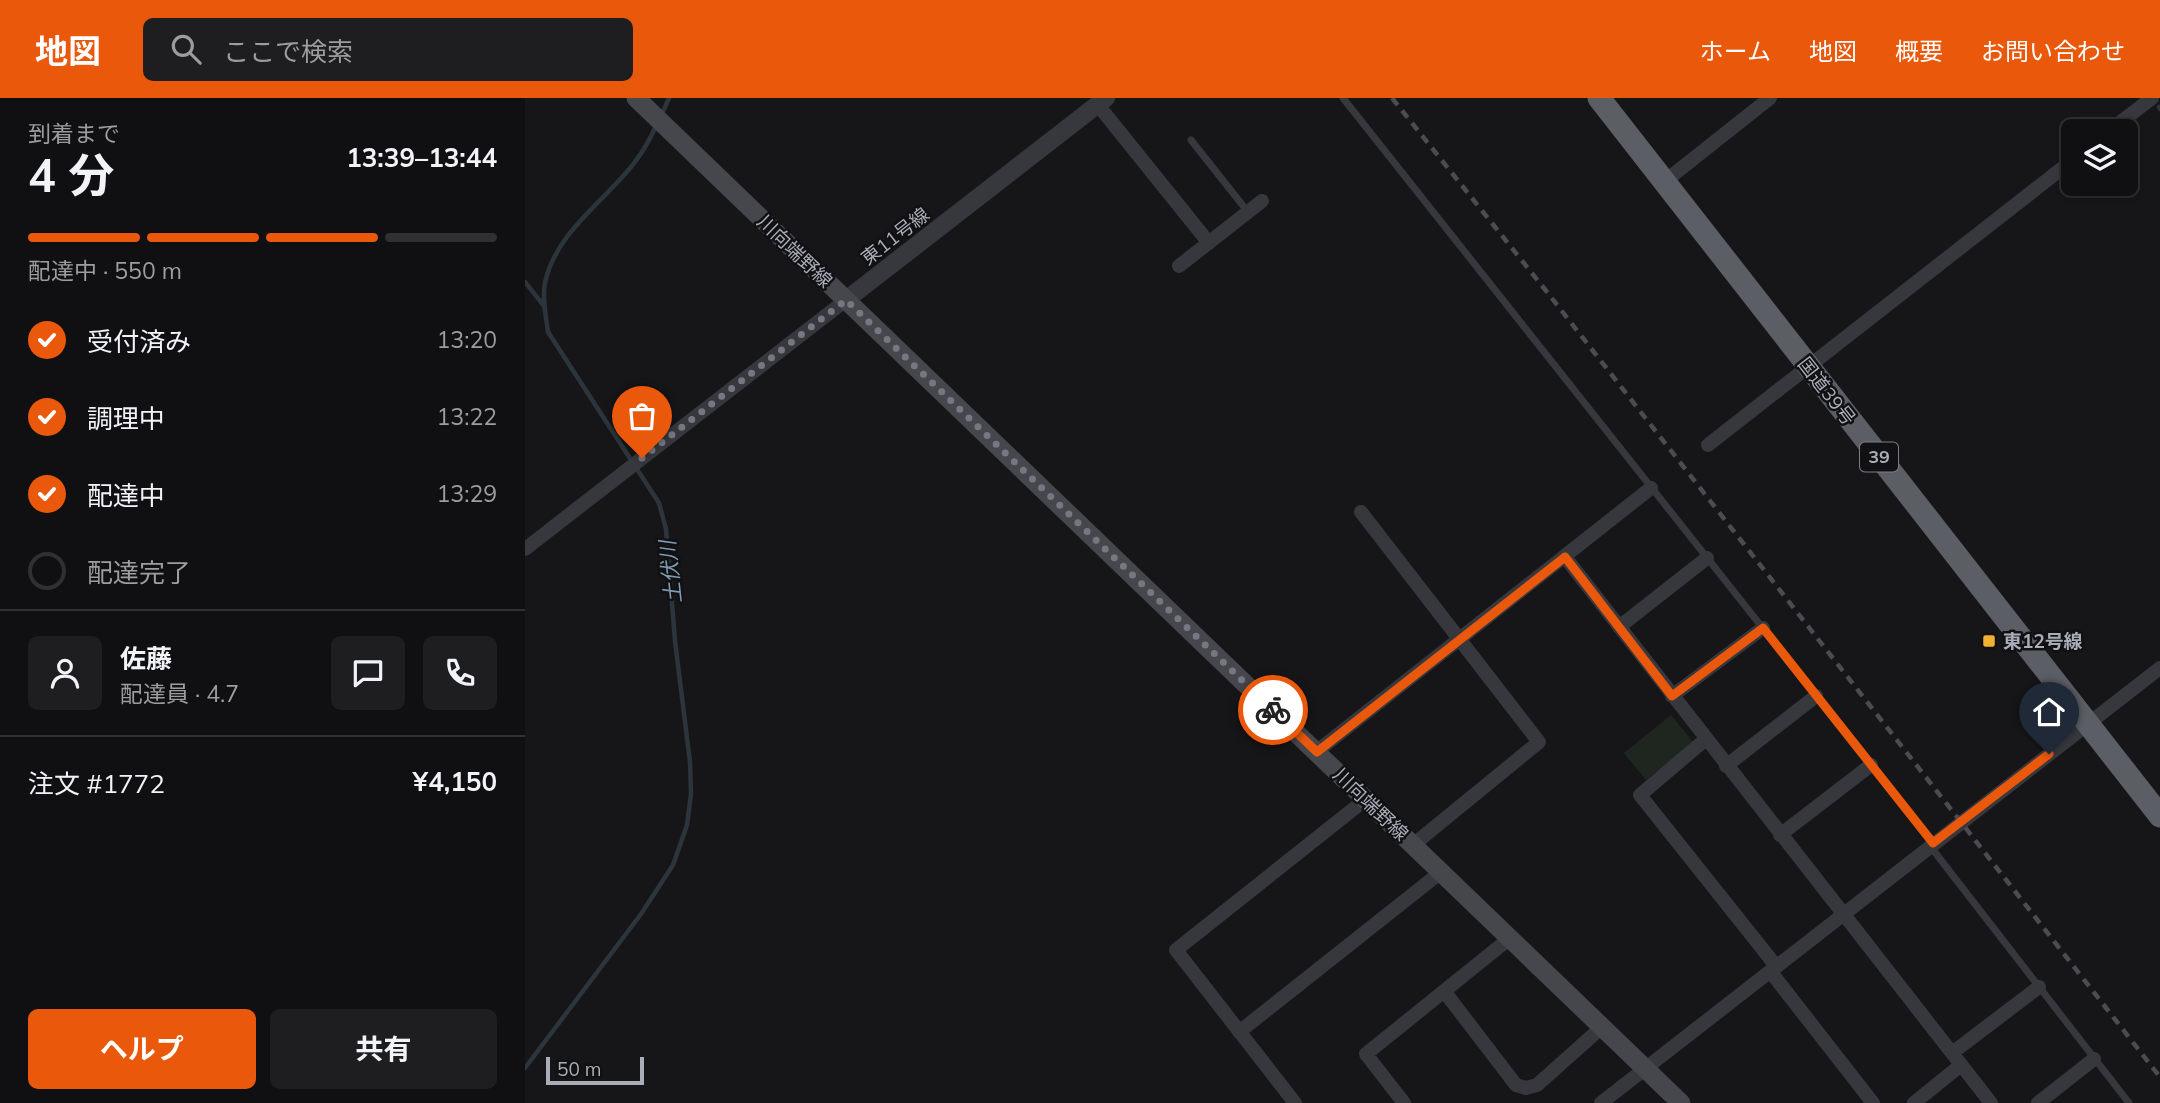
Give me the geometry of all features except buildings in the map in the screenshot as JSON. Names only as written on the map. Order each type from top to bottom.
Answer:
[{"type":"highway","name":"国道39号","points":[[1599,98],[2160,816]]},
{"type":"main road","name":"川向端野線","points":[[636,98],[1681,1103]]},
{"type":"street","points":[[1664,182],[1770,98]]},
{"type":"street","points":[[2125,119],[2152,98]]},
{"type":"street","points":[[1102,101],[1209,243]]},
{"type":"street","name":"東11号線","points":[[525,549],[1102,101]]},
{"type":"street","points":[[1708,445],[2061,169]]},
{"type":"street","points":[[1179,265],[1262,201]]},
{"type":"street","points":[[1317,752],[1651,488]]},
{"type":"street","points":[[1361,512],[1458,641],[1539,742],[1413,845]]},
{"type":"street","points":[[1565,557],[1991,1103]]},
{"type":"street","points":[[1619,627],[1707,558]]},
{"type":"street","points":[[1672,696],[1763,628]]},
{"type":"street","points":[[1601,1103],[2160,668]]},
{"type":"street","points":[[1726,766],[1816,696]]},
{"type":"street","points":[[1706,739],[1640,795],[1873,1103]]},
{"type":"street","points":[[1780,835],[1871,765]]},
{"type":"street","points":[[1295,1103],[1176,950],[1366,799]]},
{"type":"street","points":[[1239,1032],[1441,872]]},
{"type":"street","points":[[1404,1103],[1366,1054],[1510,938]]},
{"type":"street","points":[[1913,1103],[1956,1059],[2039,987]]},
{"type":"street","points":[[1444,991],[1516,1085],[1526,1088],[1537,1084],[1602,1027]]},
{"type":"street","points":[[2038,1103],[2094,1059]]},
{"type":"lane","points":[[1343,98],[1871,765],[2129,1103]]},
{"type":"lane","points":[[1191,140],[1248,212]]},
{"type":"shaded area","points":[[1671,715],[1693,742],[1646,780],[1624,753]]},
{"type":"waterway","name":"土伏川","points":[[661,116],[669,98]]},
{"type":"waterway","name":"土伏川","points":[[525,1068],[641,914],[673,865],[687,825],[691,794],[690,762],[675,641],[666,529],[659,503],[548,332],[544,301],[545,283],[557,252],[577,224],[634,163],[657,124]]},
{"type":"waterway","points":[[525,282],[544,306]]},
{"type":"railway","points":[[1392,98],[1547,292],[2160,1077]]},
{"type":"way so far","points":[[642,458],[846,300],[1273,710]]},
{"type":"place","name":"東12号線","points":[[1989,641]]},
{"type":"route","points":[[1273,710],[1317,752],[1565,557],[1672,696],[1763,628],[1933,843],[2049,754]]}]
